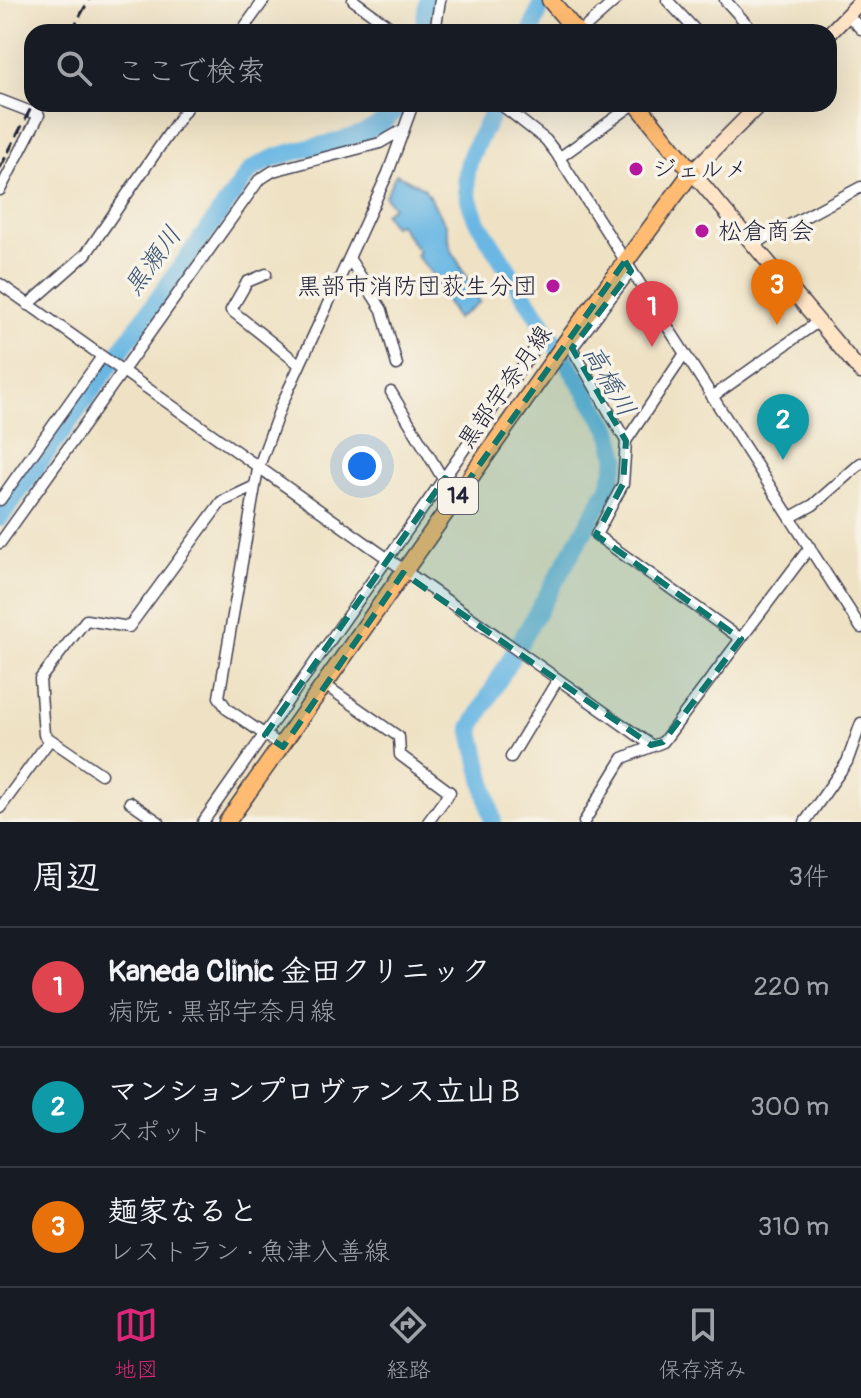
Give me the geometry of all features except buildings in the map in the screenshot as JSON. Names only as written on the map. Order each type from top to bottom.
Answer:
[{"type":"main road","points":[[550,0],[572,24]]},
{"type":"main road","points":[[837,26],[861,1]]},
{"type":"main road","points":[[643,112],[861,372]]},
{"type":"main road","points":[[692,172],[752,112]]},
{"type":"main road","name":"黒部宇奈月線","points":[[227,822],[283,747],[463,488],[628,266],[692,172]]},
{"type":"street","points":[[247,24],[264,0]]},
{"type":"street","points":[[353,0],[386,24]]},
{"type":"street","points":[[436,24],[440,0]]},
{"type":"street","points":[[588,24],[616,0]]},
{"type":"street","points":[[667,0],[690,24]]},
{"type":"street","points":[[725,0],[747,24]]},
{"type":"street","points":[[848,15],[861,29]]},
{"type":"street","points":[[0,100],[24,109]]},
{"type":"street","points":[[0,190],[39,115],[31,112]]},
{"type":"street","points":[[28,305],[86,254],[184,112]]},
{"type":"street","points":[[283,747],[227,709],[219,697],[258,469],[410,112]]},
{"type":"street","points":[[510,112],[546,140],[559,158],[861,628]]},
{"type":"street","points":[[559,158],[625,112]]},
{"type":"street","points":[[0,543],[259,180],[273,171],[380,143],[404,129]]},
{"type":"street","points":[[752,245],[861,187]]},
{"type":"street","points":[[349,258],[382,310],[397,365]]},
{"type":"street","points":[[626,441],[572,348],[628,266]]},
{"type":"street","points":[[266,274],[247,282],[231,310],[300,365]]},
{"type":"street","points":[[0,284],[386,561],[651,745]]},
{"type":"street","points":[[712,397],[819,321]]},
{"type":"street","points":[[203,822],[538,344]]},
{"type":"street","points":[[684,355],[626,441],[623,484],[596,535],[741,639]]},
{"type":"street","points":[[0,500],[99,356]]},
{"type":"street","points":[[391,392],[445,478],[463,488]]},
{"type":"street","points":[[791,517],[813,505],[861,463]]},
{"type":"street","points":[[101,774],[44,735],[40,679],[86,620],[129,627],[221,502],[255,486]]},
{"type":"street","points":[[584,822],[623,758],[663,742],[810,547]]},
{"type":"street","points":[[511,757],[558,679]]},
{"type":"street","points":[[325,685],[399,737],[400,755],[450,792],[428,822]]},
{"type":"street","points":[[805,822],[847,762],[861,723]]},
{"type":"street","points":[[0,808],[49,741]]},
{"type":"street","points":[[130,802],[159,822]]},
{"type":"highlighted area","points":[[625,261],[631,271],[572,348],[626,441],[623,484],[596,535],[741,639],[663,742],[651,745],[403,573],[283,747],[265,735],[445,478],[463,488]]},
{"type":"water","points":[[396,174],[424,188],[446,224],[451,249],[480,302],[456,319],[433,275],[416,255],[419,252],[399,224],[393,226],[384,213],[393,207],[385,196]]},
{"type":"waterway","name":"黒瀬川","points":[[424,24],[428,0]]},
{"type":"waterway","name":"高橋川","points":[[534,24],[543,0]]},
{"type":"waterway","name":"黒瀬川","points":[[0,518],[250,171],[288,154],[350,138],[386,120],[393,112]]},
{"type":"waterway","name":"高橋川","points":[[493,112],[469,161],[467,188],[470,203],[477,221],[610,430],[617,458],[609,487],[471,728],[493,822]]},
{"type":"railway","points":[[76,24],[89,0]]},
{"type":"railway","points":[[0,168],[29,112]]},
{"type":"place","name":"ジェルメ","points":[[636,169]]},
{"type":"place","name":"松倉商会","points":[[702,231]]},
{"type":"place","name":"黒部市消防団荻生分団","points":[[553,286]]},
{"type":"place","name":"麺家なると","points":[[777,325]]},
{"type":"place","name":"Kaneda Clinic 金田クリニック","points":[[652,347]]},
{"type":"place","name":"マンションプロヴァンス立山Ｂ","points":[[783,460]]}]
